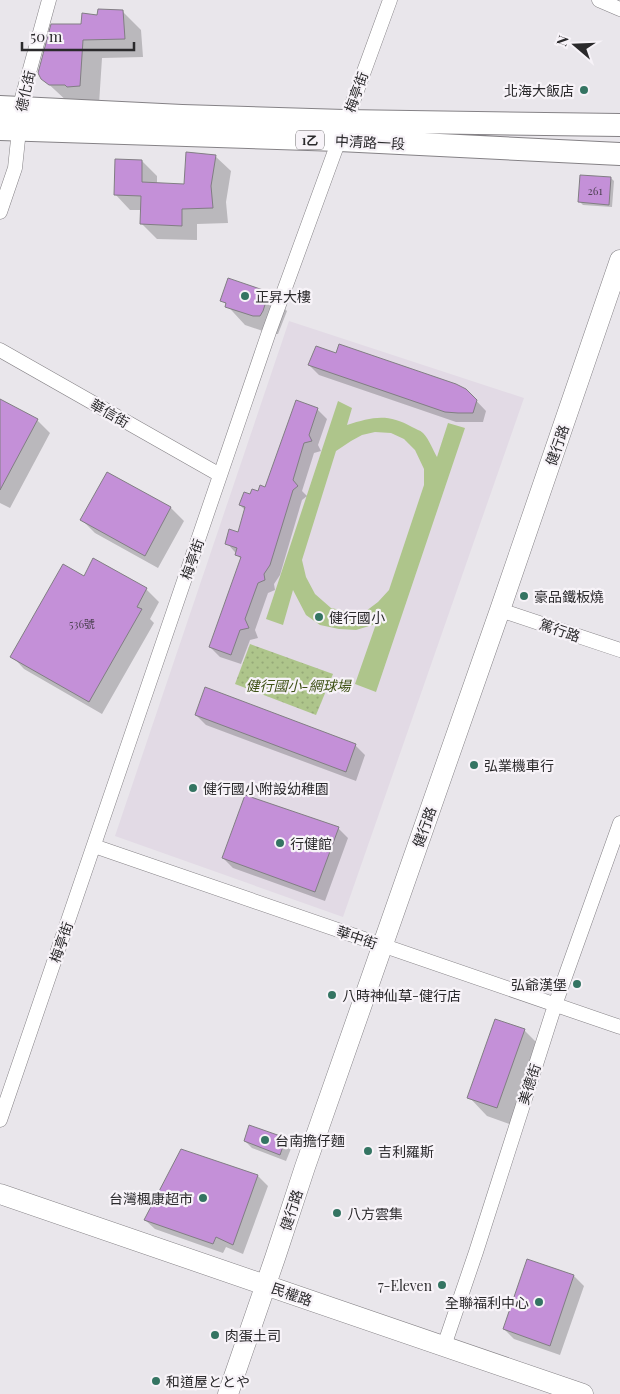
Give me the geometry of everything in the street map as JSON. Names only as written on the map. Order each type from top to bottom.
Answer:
[{"type":"main road","name":"中清路一段","points":[[10,119],[182,116],[620,154]]},
{"type":"main road","name":"中清路一段","points":[[342,131],[620,125]]},
{"type":"street","name":"德化街","points":[[0,212],[15,168],[10,119],[49,0]]},
{"type":"street","name":"梅亭街","points":[[0,1120],[271,325],[390,0]]},
{"type":"street","points":[[599,0],[620,9]]},
{"type":"street","name":"健行路","points":[[228,1394],[620,260]]},
{"type":"street","name":"華信街","points":[[0,350],[220,476]]},
{"type":"street","name":"篤行路","points":[[500,610],[620,650]]},
{"type":"street","name":"美德街","points":[[444,1346],[555,1005],[620,823]]},
{"type":"street","name":"華中街","points":[[94,846],[620,1027]]},
{"type":"street","name":"民權路","points":[[0,1194],[583,1394]]},
{"type":"shaded area","name":"健行國小","points":[[289,321],[524,398],[343,917],[115,836]]},
{"type":"green space","points":[[338,401],[352,408],[347,425],[372,418],[395,420],[423,433],[437,457],[448,423],[465,428],[376,692],[355,684],[376,624],[356,630],[320,625],[306,615],[293,590],[283,625],[266,619]],"holes":[[[375,432],[391,433],[404,439],[415,450],[424,469],[424,485],[389,590],[366,611],[350,612],[331,608],[315,594],[306,577],[302,560],[336,451],[362,435]]]},
{"type":"green space","name":"健行國小-網球場","points":[[250,644],[333,674],[316,715],[235,684]]},
{"type":"building","points":[[98,9],[123,10],[125,39],[83,40],[80,86],[49,85],[41,79],[38,73],[51,24],[81,24],[82,13],[97,15]]},
{"type":"building","points":[[186,152],[216,155],[211,186],[213,208],[182,209],[182,226],[140,224],[141,196],[114,195],[115,159],[142,160],[142,182],[184,184]]},
{"type":"building","points":[[580,175],[611,177],[609,205],[578,202]]},
{"type":"building","name":"正昇大樓","points":[[228,278],[269,292],[260,316],[253,316],[225,307],[226,303],[220,301]]},
{"type":"building","points":[[339,344],[466,389],[477,400],[473,413],[445,412],[308,365],[316,346],[336,353]]},
{"type":"building","points":[[0,399],[38,419],[0,490]]},
{"type":"building","points":[[296,400],[318,408],[309,435],[312,441],[304,443],[293,480],[298,486],[293,490],[270,565],[264,574],[265,580],[258,583],[245,619],[249,628],[240,630],[231,655],[209,647],[241,557],[235,555],[237,548],[225,544],[229,529],[238,532],[245,507],[239,505],[244,492],[250,494],[252,489],[258,491],[260,485],[265,487]]},
{"type":"building","points":[[107,472],[171,507],[145,556],[80,520]]},
{"type":"building","points":[[93,558],[147,588],[137,607],[142,609],[89,702],[10,657],[63,564],[84,576]]},
{"type":"building","points":[[205,687],[356,744],[346,772],[195,715]]},
{"type":"building","name":"行健館","points":[[245,795],[339,827],[315,892],[222,858]]},
{"type":"building","points":[[495,1019],[525,1029],[497,1108],[467,1098]]},
{"type":"building","name":"台南擔仔麵","points":[[249,1125],[286,1138],[280,1155],[244,1141]]},
{"type":"building","name":"台灣楓康超市","points":[[181,1149],[258,1175],[233,1245],[216,1237],[213,1244],[144,1220]]},
{"type":"building","name":"全聯福利中心","points":[[527,1259],[574,1275],[550,1346],[503,1329]]},
{"type":"place","name":"北海大飯店","points":[[584,90]]},
{"type":"place","name":"正昇大樓","points":[[245,296]]},
{"type":"place","name":"豪品鐵板燒","points":[[524,596]]},
{"type":"place","name":"健行國小","points":[[319,617]]},
{"type":"place","name":"弘業機車行","points":[[474,765]]},
{"type":"place","name":"健行國小附設幼稚園","points":[[193,788]]},
{"type":"place","name":"行健館","points":[[280,843]]},
{"type":"place","name":"弘爺漢堡","points":[[577,984]]},
{"type":"place","name":"八時神仙草-健行店","points":[[332,995]]},
{"type":"place","name":"台南擔仔麵","points":[[265,1140]]},
{"type":"place","name":"吉利羅斯","points":[[368,1151]]},
{"type":"place","name":"台灣楓康超市","points":[[203,1198]]},
{"type":"place","name":"八方雲集","points":[[337,1213]]},
{"type":"place","name":"7-Eleven","points":[[442,1285]]},
{"type":"place","name":"全聯福利中心","points":[[539,1302]]},
{"type":"place","name":"肉蛋土司","points":[[215,1335]]},
{"type":"place","name":"和道屋ととや","points":[[156,1381]]}]
